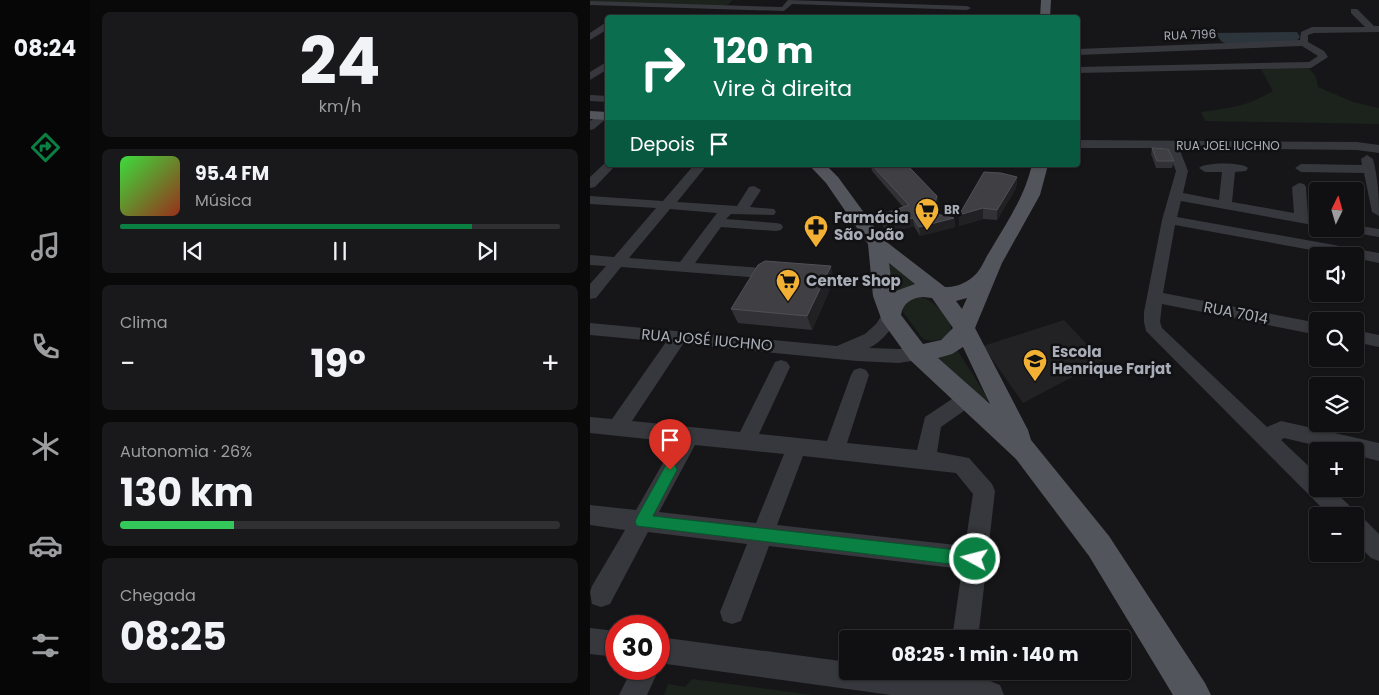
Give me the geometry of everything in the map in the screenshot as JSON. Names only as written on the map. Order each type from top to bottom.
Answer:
[{"type":"main road","points":[[1045,15],[1046,0]]},
{"type":"main road","points":[[819,167],[832,180],[877,244],[939,293],[964,326],[1024,450]]},
{"type":"main road","points":[[918,354],[948,346],[956,341],[984,278],[1032,197],[1040,167]]},
{"type":"main road","points":[[877,244],[883,296],[890,316],[918,354],[1024,450],[1099,546],[1193,695]]},
{"type":"main road","points":[[890,316],[893,303],[906,293],[923,290],[939,293],[958,293],[984,278]]},
{"type":"street","points":[[729,8],[737,0]]},
{"type":"street","points":[[590,3],[784,10],[791,1],[967,8]]},
{"type":"street","points":[[1354,11],[1376,29]]},
{"type":"street","points":[[590,37],[605,23]]},
{"type":"street","points":[[1080,70],[1311,65],[1323,58],[1321,53],[1304,43],[1304,34],[1312,30],[1376,29]]},
{"type":"street","name":"RUA 7196","points":[[1080,52],[1304,43]]},
{"type":"street","points":[[590,76],[605,66]]},
{"type":"street","points":[[590,98],[605,98]]},
{"type":"street","points":[[590,127],[600,116]]},
{"type":"street","name":"RUA JOEL IUCHNO","points":[[1080,144],[1357,146],[1379,149]]},
{"type":"street","points":[[1172,146],[1182,171],[1174,196],[1152,312],[1152,322],[1155,331],[1336,507]]},
{"type":"street","points":[[1301,168],[1368,162],[1379,212]]},
{"type":"street","points":[[590,184],[608,167]]},
{"type":"street","points":[[590,294],[699,167]]},
{"type":"street","points":[[1205,168],[1242,168]]},
{"type":"street","points":[[1225,206],[1229,168]]},
{"type":"street","points":[[1299,187],[1301,219]]},
{"type":"street","points":[[684,268],[717,223],[754,190]]},
{"type":"street","points":[[1174,196],[1309,220]]},
{"type":"street","points":[[590,200],[769,212]]},
{"type":"street","points":[[1169,220],[1379,258]]},
{"type":"street","points":[[717,223],[776,226]]},
{"type":"street","points":[[1364,231],[1379,233]]},
{"type":"street","points":[[590,260],[762,273]]},
{"type":"street","name":"RUA 7014","points":[[1155,297],[1309,327]]},
{"type":"street","name":"RUA JOSÉ IUCHNO","points":[[824,350],[847,348],[875,337],[884,328],[890,316]]},
{"type":"street","name":"RUA JOSÉ IUCHNO","points":[[590,330],[887,356],[918,354]]},
{"type":"street","points":[[617,428],[678,338]]},
{"type":"street","points":[[1364,338],[1379,341]]},
{"type":"street","points":[[746,441],[781,367]]},
{"type":"street","points":[[834,450],[860,375]]},
{"type":"street","points":[[925,460],[932,423],[968,398]]},
{"type":"street","points":[[590,425],[962,464],[984,491],[966,630]]},
{"type":"street","points":[[1266,439],[1281,429],[1379,452]]},
{"type":"street","points":[[601,596],[690,435]]},
{"type":"street","points":[[732,612],[797,446]]},
{"type":"street","points":[[590,515],[975,559]]},
{"type":"street","points":[[1364,535],[1379,550]]},
{"type":"street","points":[[590,641],[605,643]]},
{"type":"street","points":[[670,652],[925,690],[990,695]]},
{"type":"street","points":[[633,695],[640,680]]},
{"type":"shaded area","points":[[590,0],[733,0],[726,6],[590,2]]},
{"type":"shaded area","points":[[1297,32],[1300,37],[1295,43],[1228,44],[1222,42],[1215,33]]},
{"type":"shaded area","points":[[1309,68],[1316,77],[1318,87],[1353,102],[1379,108],[1379,124],[1205,121],[1201,112],[1246,104],[1273,91],[1261,69]]},
{"type":"shaded area","points":[[887,262],[919,286],[897,294]]},
{"type":"shaded area","points":[[919,297],[935,305],[949,321],[951,332],[945,337],[935,341],[923,339],[903,312],[903,305]]},
{"type":"shaded area","name":"Escola Henrique Farjat","points":[[1064,320],[1103,361],[1023,403],[983,346]]},
{"type":"shaded area","points":[[956,348],[988,399],[982,404],[934,357]]},
{"type":"shaded area","points":[[692,679],[812,695],[664,695],[668,684],[685,687]]},
{"type":"building","points":[[1152,148],[1168,149],[1174,161],[1157,161]]},
{"type":"building","points":[[874,167],[909,167],[937,196],[932,213],[954,218],[919,227],[913,218],[887,224],[880,215],[909,205]]},
{"type":"building","points":[[984,172],[1001,173],[1017,177],[997,210],[983,208],[959,215]]},
{"type":"building","points":[[765,261],[831,266],[807,316],[731,309],[758,265]]},
{"type":"place","name":"BR","points":[[927,231]]},
{"type":"place","name":"Farmácia São João","points":[[816,248]]},
{"type":"place","name":"Center Shop","points":[[788,302]]},
{"type":"place","name":"Escola Henrique Farjat","points":[[1035,382]]},
{"type":"route","points":[[670,470],[642,522],[975,559]]}]
